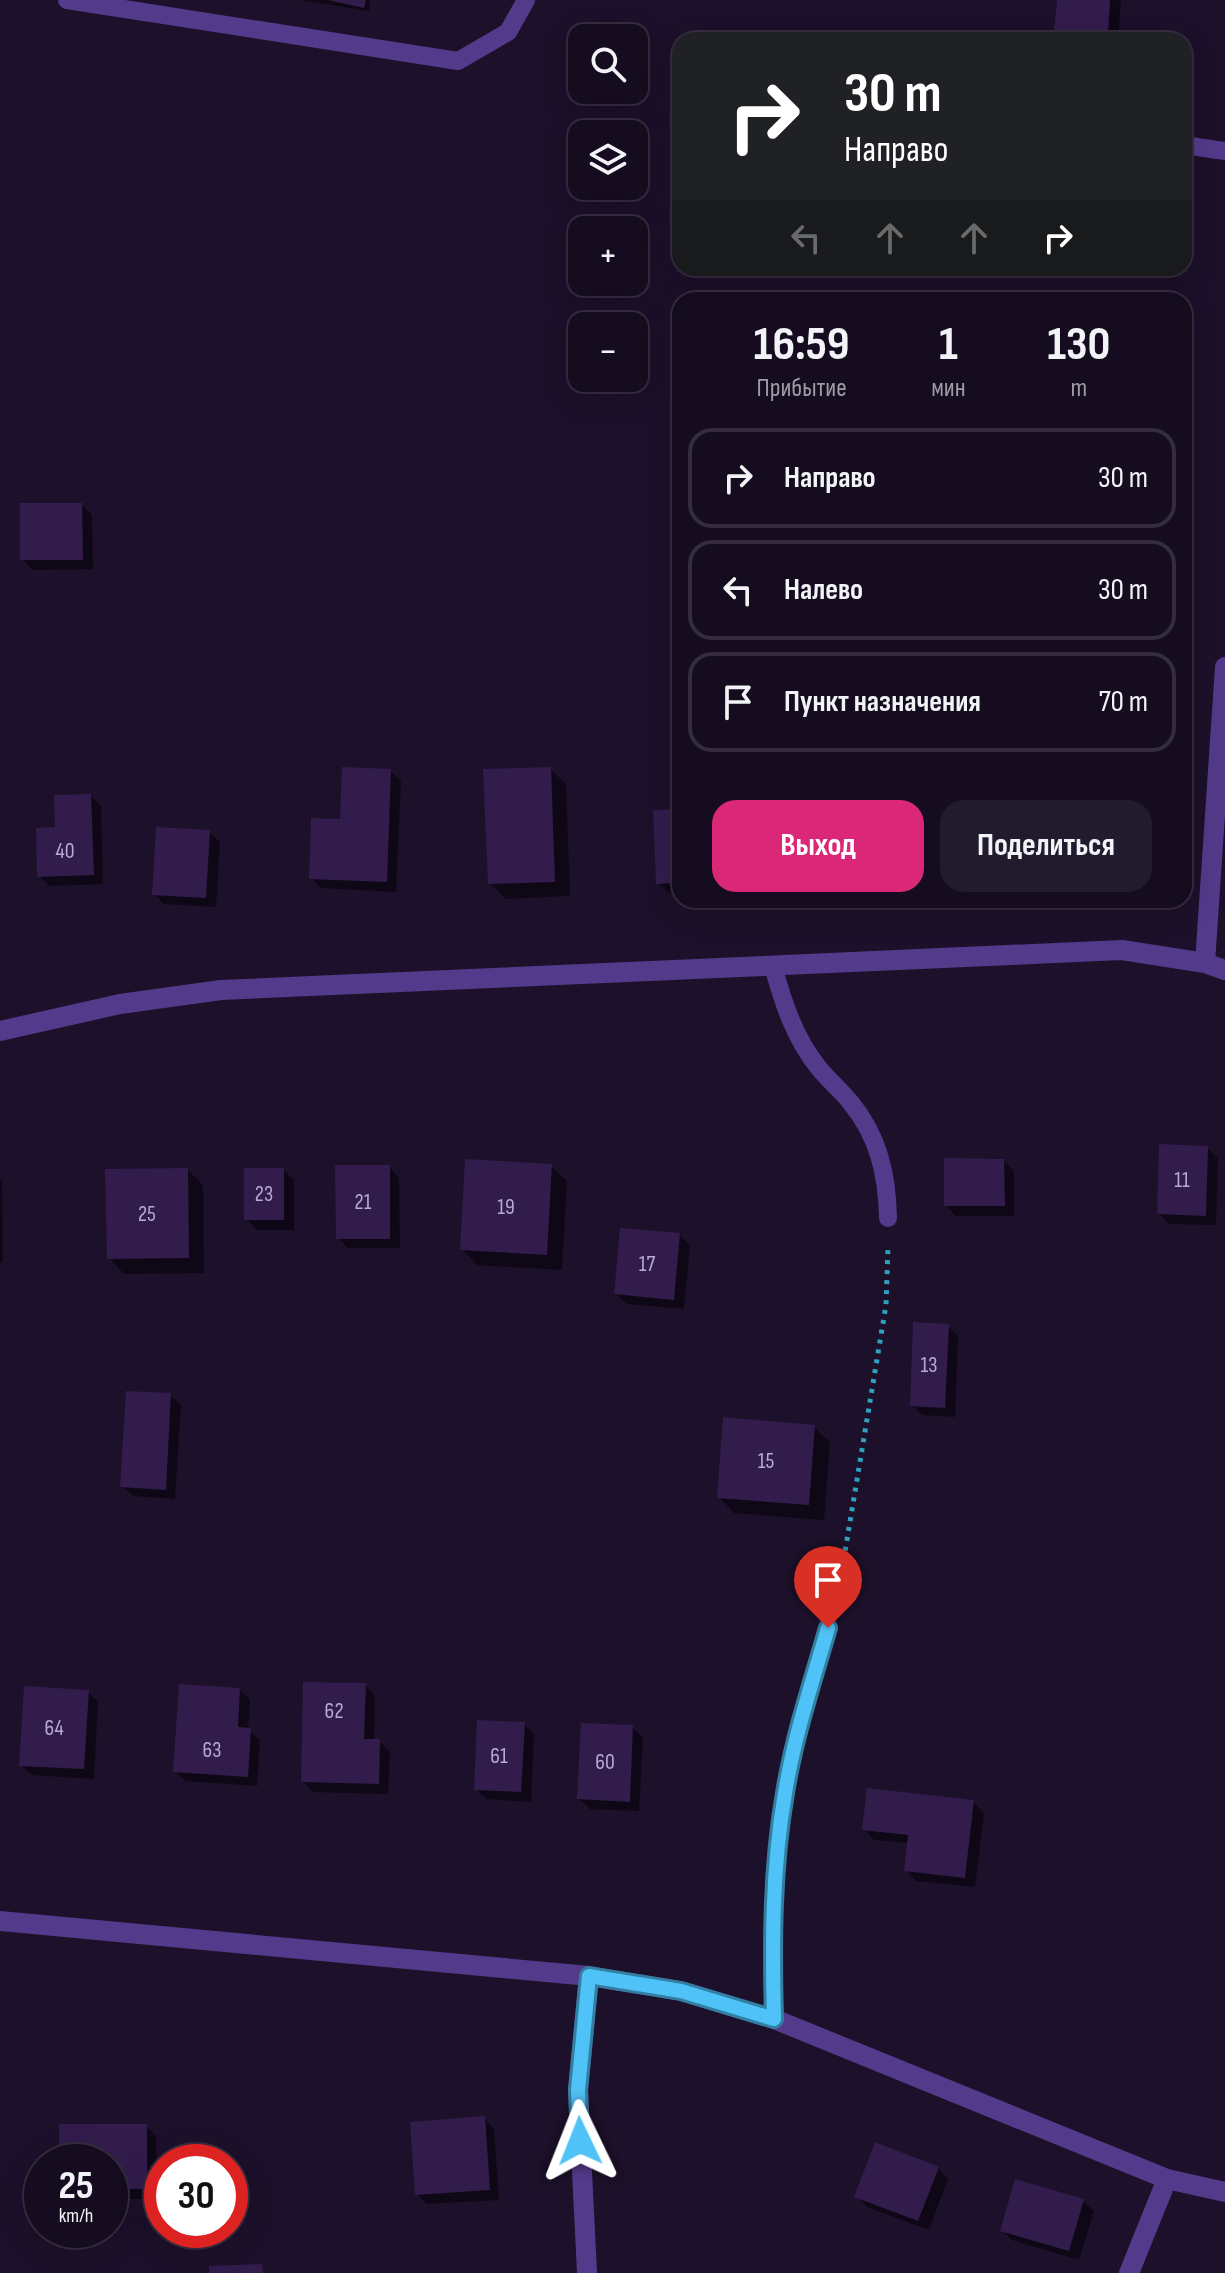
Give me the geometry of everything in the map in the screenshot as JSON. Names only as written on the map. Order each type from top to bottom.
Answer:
[{"type":"street","points":[[1205,963],[1225,667]]},
{"type":"street","points":[[0,1031],[120,1004],[221,990],[1122,950],[1205,963],[1225,970]]},
{"type":"street","points":[[0,1921],[589,1976],[681,1991],[774,2019],[1167,2179],[1225,2192]]},
{"type":"street","points":[[587,2273],[578,2090],[589,1976]]},
{"type":"street","points":[[1129,2273],[1167,2179]]},
{"type":"lane","points":[[67,0],[458,61],[508,32],[526,0]]},
{"type":"lane","points":[[1192,146],[1225,151]]},
{"type":"lane","points":[[773,966],[786,1011],[803,1044],[818,1068],[852,1104],[871,1132],[882,1158],[887,1182],[888,1218]]},
{"type":"lane","points":[[774,2019],[774,1882],[785,1793],[801,1719],[828,1628]]},
{"type":"path","points":[[828,1628],[839,1593],[886,1305],[888,1218]]},
{"type":"building","points":[[328,0],[366,0],[364,8]]},
{"type":"building","points":[[1057,0],[1110,0],[1108,32],[1054,31]]},
{"type":"building","points":[[20,503],[82,503],[83,560],[20,560]]},
{"type":"building","points":[[342,767],[391,769],[387,882],[309,879],[311,818],[340,819]]},
{"type":"building","points":[[551,767],[555,882],[488,884],[483,769]]},
{"type":"building","points":[[91,794],[94,875],[37,877],[36,828],[55,827],[54,795]]},
{"type":"building","points":[[672,809],[672,883],[656,884],[653,810]]},
{"type":"building","points":[[156,827],[210,830],[206,898],[152,895]]},
{"type":"building","points":[[1159,1144],[1208,1146],[1206,1216],[1157,1214]]},
{"type":"building","points":[[944,1158],[1004,1159],[1005,1206],[944,1206]]},
{"type":"building","points":[[465,1159],[552,1164],[547,1255],[460,1250]]},
{"type":"building","points":[[335,1165],[390,1165],[390,1239],[336,1239]]},
{"type":"building","points":[[188,1168],[189,1258],[107,1259],[105,1169]]},
{"type":"building","points":[[244,1168],[284,1168],[284,1220],[244,1220]]},
{"type":"building","points":[[620,1228],[680,1233],[674,1300],[614,1294]]},
{"type":"building","points":[[913,1322],[949,1324],[945,1408],[910,1406]]},
{"type":"building","points":[[126,1391],[171,1393],[166,1490],[120,1487]]},
{"type":"building","points":[[723,1417],[815,1425],[809,1505],[717,1498]]},
{"type":"building","points":[[303,1682],[366,1683],[364,1739],[380,1739],[379,1784],[301,1782]]},
{"type":"building","points":[[179,1684],[240,1688],[238,1727],[251,1728],[248,1777],[173,1772]]},
{"type":"building","points":[[24,1686],[89,1690],[84,1769],[19,1766]]},
{"type":"building","points":[[477,1720],[525,1722],[521,1792],[474,1790]]},
{"type":"building","points":[[581,1723],[633,1725],[630,1802],[577,1799]]},
{"type":"building","points":[[867,1788],[974,1800],[965,1878],[904,1871],[908,1835],[862,1830]]},
{"type":"building","points":[[485,2116],[490,2190],[415,2195],[410,2122]]},
{"type":"building","points":[[59,2124],[147,2124],[144,2189],[128,2189],[128,2144],[59,2144]]},
{"type":"building","points":[[875,2142],[939,2167],[918,2221],[854,2197]]},
{"type":"building","points":[[1015,2179],[1084,2199],[1069,2251],[1000,2231]]},
{"type":"building","points":[[262,2264],[263,2273],[209,2273],[209,2266]]},
{"type":"route","points":[[580,2141],[578,2090],[589,1976],[681,1991],[774,2019],[772,1942],[775,1867],[785,1793],[801,1719],[828,1628]]}]
